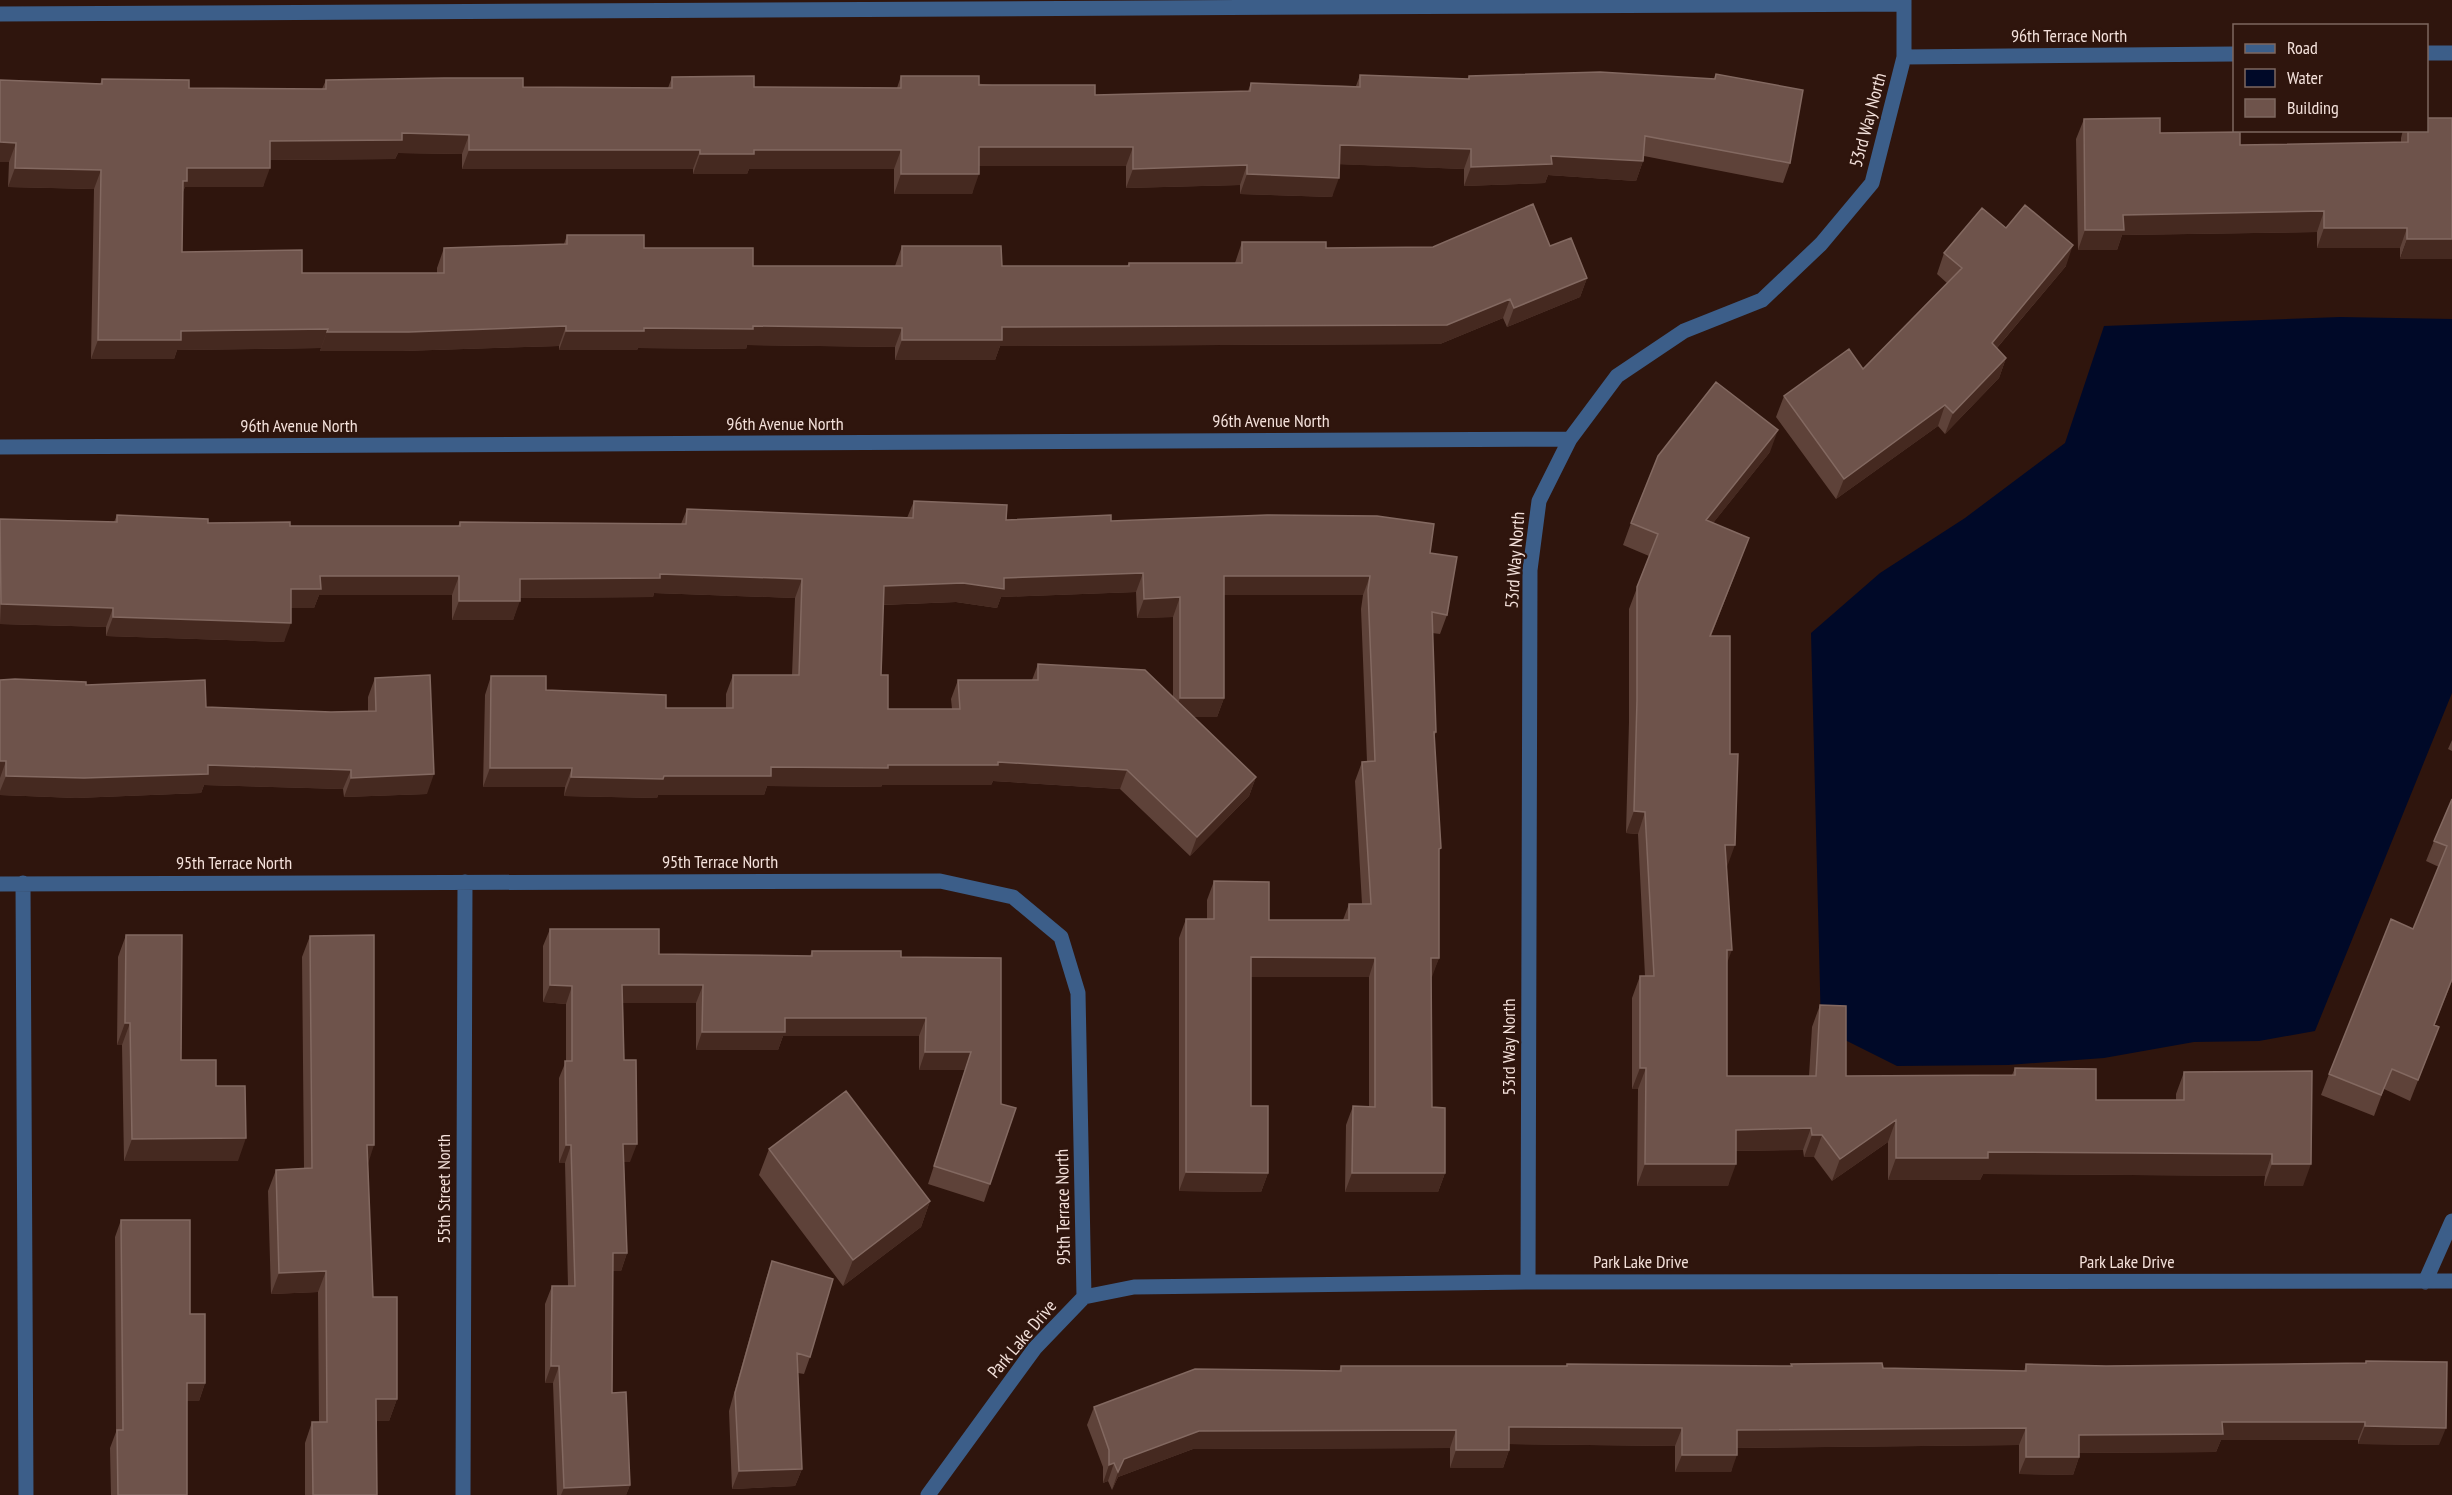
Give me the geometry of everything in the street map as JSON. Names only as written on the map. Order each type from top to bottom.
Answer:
[{"type":"street","points":[[0,14],[1904,2]]},
{"type":"street","name":"53rd Way North","points":[[1528,1282],[1530,570],[1539,501],[1570,439],[1617,376],[1684,331],[1762,300],[1821,244],[1872,183],[1904,57],[1904,2]]},
{"type":"street","points":[[2428,53],[2452,53]]},
{"type":"street","name":"96th Terrace North","points":[[1904,57],[2233,54]]},
{"type":"street","name":"96th Avenue North","points":[[0,447],[1570,439]]},
{"type":"street","name":"95th Terrace North","points":[[0,884],[940,881],[1013,897],[1061,937],[1078,993],[1084,1297]]},
{"type":"street","name":"55th Street North","points":[[463,1495],[465,882]]},
{"type":"street","points":[[22,884],[26,1495]]},
{"type":"street","points":[[2425,1282],[2452,1221]]},
{"type":"street","name":"Park Lake Drive","points":[[928,1495],[1035,1348],[1084,1297],[1134,1287],[1528,1282],[2452,1281]]},
{"type":"water","points":[[2340,317],[2452,319],[2452,693],[2315,1031],[2259,1041],[2194,1042],[2104,1058],[2008,1065],[1897,1066],[1821,1028],[1811,633],[1880,573],[1965,518],[2065,443],[2104,326]]},
{"type":"building","points":[[1600,72],[1715,79],[1716,74],[1803,90],[1790,163],[1645,136],[1643,161],[1551,156],[1552,164],[1471,167],[1471,149],[1340,145],[1339,178],[1247,174],[1247,165],[1133,169],[1133,147],[979,147],[979,174],[901,174],[901,150],[754,150],[754,154],[700,154],[700,150],[469,150],[469,135],[402,133],[402,140],[270,141],[270,168],[187,168],[187,181],[183,181],[182,252],[302,250],[302,273],[444,273],[444,248],[567,244],[567,235],[644,235],[644,248],[753,248],[753,266],[902,266],[902,246],[1001,246],[1002,266],[1242,263],[1242,242],[1326,242],[1326,248],[1433,247],[1533,204],[1550,246],[1571,238],[1587,278],[1514,308],[1510,299],[1447,325],[1002,327],[1002,340],[902,340],[902,328],[753,326],[753,329],[644,328],[644,331],[566,331],[566,326],[409,332],[327,332],[328,329],[181,331],[181,340],[98,340],[101,170],[15,168],[16,143],[0,142],[0,80],[102,84],[102,79],[189,80],[189,88],[326,89],[326,80],[523,78],[523,87],[672,88],[672,77],[754,76],[754,87],[901,88],[901,76],[979,76],[979,85],[1095,85],[1095,95],[1250,91],[1251,83],[1360,87],[1360,75],[1469,79],[1469,76]]},
{"type":"building","points":[[2160,118],[2160,133],[2240,132],[2240,145],[2408,142],[2408,132],[2428,132],[2428,118],[2452,118],[2452,239],[2407,239],[2407,228],[2324,228],[2324,211],[2123,215],[2124,230],[2085,230],[2084,119]]},
{"type":"building","points":[[2025,205],[2073,245],[1992,343],[2006,358],[1953,413],[1945,405],[1844,479],[1784,396],[1849,349],[1863,369],[1962,268],[1944,253],[1982,208],[2006,228]]},
{"type":"building","points":[[1716,382],[1778,430],[1706,520],[1749,538],[1710,636],[1730,636],[1730,754],[1738,754],[1735,845],[1725,845],[1732,950],[1727,950],[1727,1076],[1816,1076],[1820,1005],[1846,1006],[1846,1076],[2015,1075],[2015,1068],[2096,1069],[2096,1100],[2184,1100],[2184,1072],[2312,1071],[2311,1164],[2272,1164],[2272,1154],[1988,1152],[1988,1158],[1896,1158],[1896,1120],[1840,1159],[1822,1135],[1812,1135],[1811,1128],[1736,1130],[1736,1164],[1645,1164],[1646,1068],[1640,1068],[1640,976],[1654,976],[1645,812],[1634,811],[1637,587],[1658,534],[1631,523],[1658,456]]},
{"type":"building","points":[[914,501],[1007,505],[1006,520],[1111,515],[1111,521],[1267,515],[1377,516],[1434,524],[1430,553],[1457,557],[1447,615],[1432,612],[1436,732],[1434,732],[1441,848],[1439,849],[1439,958],[1431,958],[1432,1107],[1445,1108],[1445,1173],[1352,1173],[1353,1106],[1375,1107],[1375,958],[1251,957],[1251,1106],[1268,1106],[1268,1173],[1186,1172],[1186,919],[1214,919],[1214,881],[1269,882],[1269,920],[1349,920],[1349,904],[1371,904],[1362,762],[1375,761],[1368,590],[1370,576],[1224,576],[1224,698],[1180,698],[1180,597],[1144,599],[1143,573],[1004,578],[1004,589],[963,583],[884,586],[881,675],[888,675],[888,709],[960,709],[958,680],[1038,680],[1038,664],[1145,670],[1256,777],[1197,837],[1127,770],[998,762],[998,765],[888,765],[888,768],[771,767],[771,776],[664,776],[663,779],[571,777],[572,768],[490,768],[491,676],[546,676],[546,690],[666,695],[666,708],[733,708],[733,675],[799,675],[802,579],[660,574],[660,578],[520,579],[520,601],[459,601],[459,576],[320,576],[321,589],[291,589],[291,623],[113,617],[113,608],[1,604],[0,519],[117,522],[117,515],[208,519],[208,523],[290,522],[290,526],[460,526],[460,522],[686,524],[687,509],[913,518]]},
{"type":"building","points":[[430,675],[434,774],[351,778],[351,770],[208,765],[208,774],[84,778],[6,776],[6,761],[0,761],[0,680],[86,682],[86,685],[205,680],[206,707],[331,712],[376,711],[375,678]]},
{"type":"building","points":[[2452,799],[2452,979],[2434,1025],[2439,1027],[2418,1080],[2392,1069],[2381,1095],[2329,1074],[2391,919],[2413,929],[2447,846],[2434,841]]},
{"type":"building","points":[[550,929],[659,929],[659,954],[812,956],[812,951],[901,951],[901,957],[1001,958],[1001,1104],[1016,1108],[990,1184],[934,1166],[971,1052],[925,1052],[926,1018],[785,1018],[785,1032],[702,1032],[703,985],[622,985],[624,1060],[636,1060],[637,1144],[623,1144],[627,1253],[613,1253],[612,1393],[626,1392],[630,1485],[564,1488],[559,1366],[551,1366],[552,1286],[575,1286],[571,1145],[566,1145],[565,1061],[572,1061],[572,986],[550,985]]},
{"type":"building","points":[[126,935],[182,935],[181,1060],[216,1060],[216,1086],[245,1086],[246,1138],[132,1139],[130,1023],[125,1023]]},
{"type":"building","points":[[374,935],[374,1145],[367,1145],[373,1297],[397,1297],[397,1399],[376,1399],[377,1495],[313,1495],[312,1422],[327,1422],[326,1271],[279,1273],[276,1170],[312,1168],[310,936]]},
{"type":"building","points":[[846,1091],[930,1201],[853,1260],[769,1149]]},
{"type":"building","points":[[121,1220],[190,1220],[190,1314],[205,1314],[205,1383],[187,1383],[187,1495],[118,1495],[117,1430],[123,1430]]},
{"type":"building","points":[[772,1261],[833,1279],[810,1357],[797,1353],[802,1469],[739,1471],[735,1393]]},
{"type":"building","points":[[2366,1361],[2447,1362],[2446,1428],[2365,1426],[2365,1422],[2222,1422],[2223,1434],[2079,1435],[2079,1457],[2026,1457],[2026,1428],[1737,1430],[1737,1455],[1682,1455],[1682,1428],[1509,1427],[1509,1450],[1456,1450],[1456,1430],[1199,1431],[1124,1459],[1118,1472],[1114,1463],[1109,1465],[1109,1450],[1094,1407],[1195,1369],[1341,1371],[1341,1366],[1567,1366],[1567,1364],[1792,1366],[1791,1364],[1882,1363],[1883,1368],[2026,1371],[2026,1364],[2106,1366],[2366,1363]]}]
